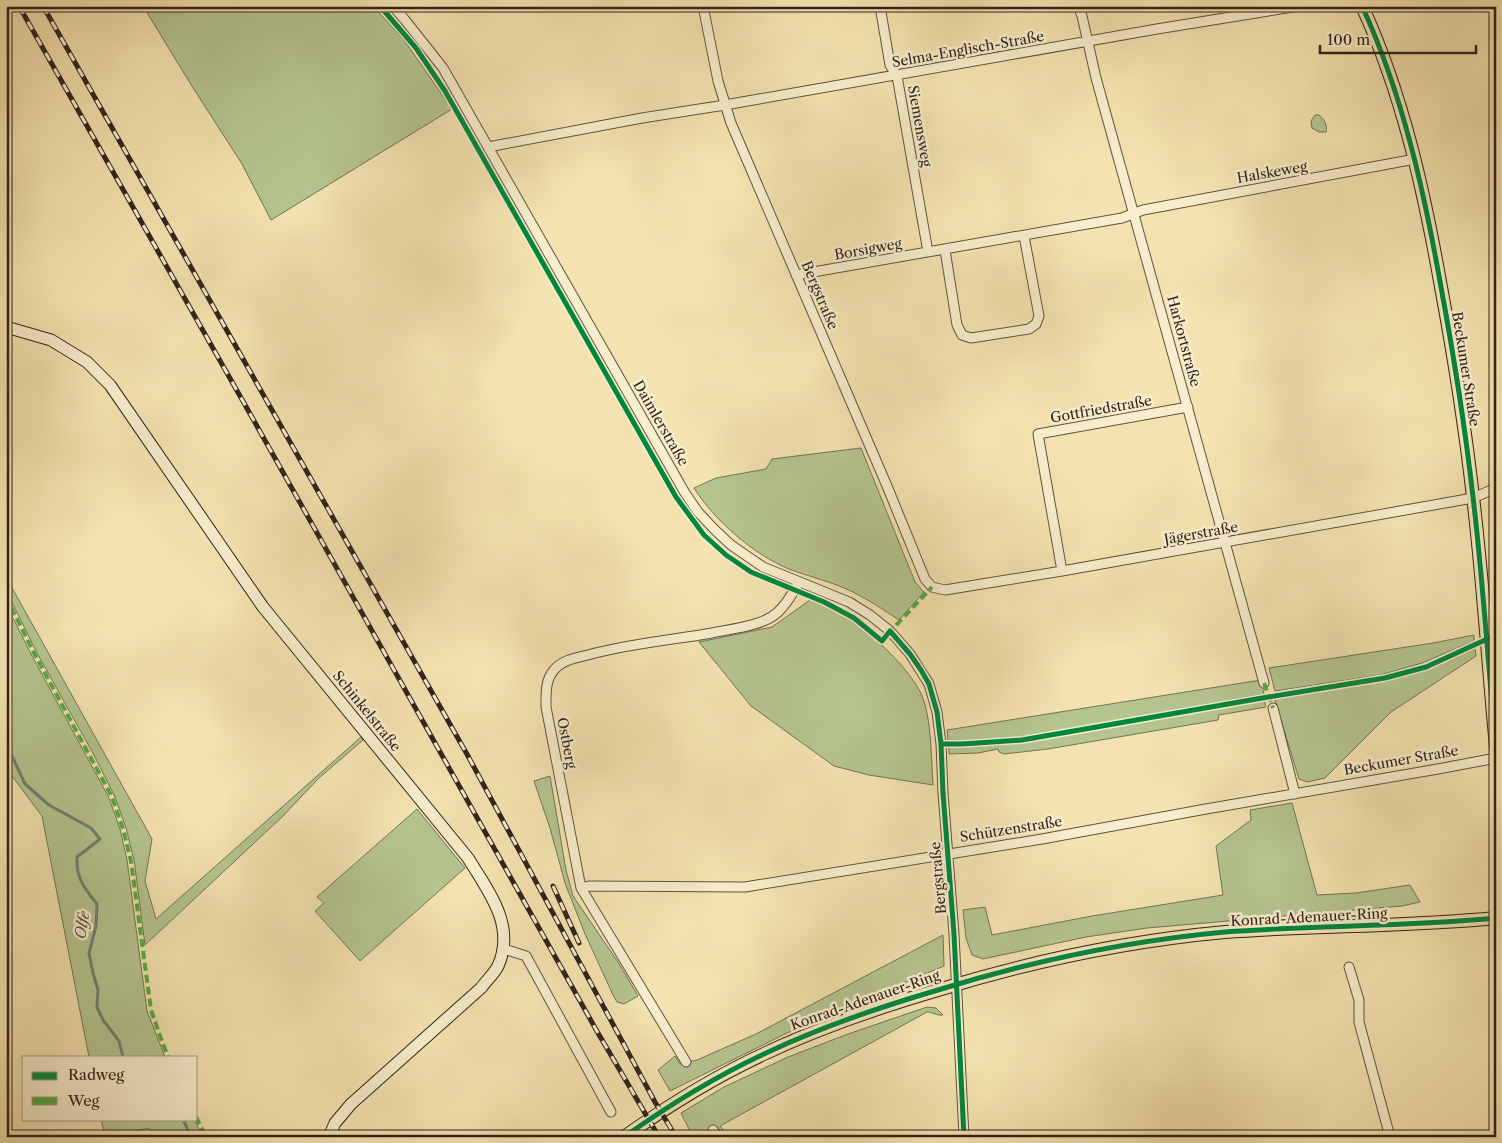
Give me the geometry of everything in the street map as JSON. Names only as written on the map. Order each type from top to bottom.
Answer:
[{"type":"main road","name":"Beckumer Straße","points":[[1362,6],[1376,36],[1396,92],[1415,160],[1433,243],[1454,357],[1474,498],[1496,747]]},
{"type":"main road","name":"Konrad-Adenauer-Ring","points":[[624,1137],[680,1099],[765,1053],[803,1037],[875,1010],[956,984],[1065,956],[1143,942],[1225,932],[1496,918]]},
{"type":"street","name":"Daimlerstraße","points":[[393,6],[443,68],[676,477],[698,512],[739,551],[763,567],[849,602],[870,615],[890,631]]},
{"type":"street","name":"Bergstraße","points":[[703,6],[718,81],[725,105],[887,486],[924,578],[932,587]]},
{"type":"street","name":"Siemensweg","points":[[880,6],[890,65],[897,76],[928,252]]},
{"type":"street","name":"Harkortstraße","points":[[1078,6],[1096,78],[1264,684]]},
{"type":"street","name":"Selma-Englisch-Straße","points":[[488,146],[1299,6]]},
{"type":"street","name":"Halskeweg","points":[[1134,213],[1415,160]]},
{"type":"street","name":"Borsigweg","points":[[796,275],[1024,236],[1122,218],[1134,213]]},
{"type":"street","points":[[945,250],[957,325],[962,335],[972,338],[1029,329],[1036,324],[1039,316],[1024,236]]},
{"type":"street","name":"Schinkelstraße","points":[[6,327],[51,340],[87,362],[110,385],[263,607],[468,858],[490,893],[499,912],[504,929],[504,949],[497,968],[481,988],[351,1104],[335,1122],[329,1137]]},
{"type":"street","name":"Gottfriedstraße","points":[[1062,571],[1038,434],[1188,408]]},
{"type":"street","name":"Jägerstraße","points":[[932,587],[945,590],[1062,571],[1474,498],[1496,488]]},
{"type":"street","name":"Ostberg","points":[[686,1062],[581,888],[546,706],[548,680],[554,670],[566,661],[598,652],[735,628],[762,621],[776,614],[799,582]]},
{"type":"street","name":"Bergstraße","points":[[890,631],[910,654],[929,684],[934,698],[941,744],[954,934],[964,1137]]},
{"type":"street","points":[[1273,708],[1295,794]]},
{"type":"street","name":"Beckumer Straße","points":[[1312,791],[1496,758]]},
{"type":"street","name":"Schützenstraße","points":[[581,888],[589,886],[745,886],[1042,839],[1312,791]]},
{"type":"street","points":[[504,949],[526,956],[611,1112]]},
{"type":"street","points":[[1349,967],[1359,1000],[1359,1022],[1390,1137]]},
{"type":"green space","points":[[143,6],[373,6],[404,40],[452,109],[271,220],[242,164]]},
{"type":"green space","points":[[1315,115],[1319,115],[1324,121],[1326,132],[1319,132],[1312,128],[1311,121]]},
{"type":"green space","points":[[861,448],[915,582],[924,592],[899,620],[853,592],[838,585],[789,569],[762,555],[724,524],[694,488],[716,478],[766,469],[772,459]]},
{"type":"green space","points":[[6,577],[152,839],[145,881],[156,919],[361,737],[363,740],[319,778],[282,817],[145,945],[134,860],[126,828],[115,797],[94,755],[37,653],[6,590]]},
{"type":"green space","points":[[810,600],[841,613],[852,620],[886,649],[913,680],[920,691],[927,711],[933,785],[869,775],[834,766],[751,706],[699,642],[772,627]]},
{"type":"green space","points":[[6,604],[109,798],[120,829],[127,860],[147,1011],[165,1056],[89,1056],[42,816],[9,772],[6,760]]},
{"type":"green space","points":[[1474,635],[1474,641],[1422,663],[1380,675],[1275,691],[1269,668],[1433,643]]},
{"type":"green space","points":[[1475,649],[1476,656],[1391,712],[1325,778],[1307,782],[1299,779],[1274,697],[1387,680],[1427,670]]},
{"type":"green space","points":[[1261,680],[1264,694],[1022,737],[948,742],[947,730]]},
{"type":"green space","points":[[1264,699],[1266,707],[1219,715],[1218,720],[1048,749],[1004,754],[999,752],[998,749],[978,753],[949,754],[949,747],[1023,742]]},
{"type":"green space","points":[[550,776],[566,870],[573,896],[618,962],[638,996],[624,1004],[617,1002],[614,997],[585,934],[565,883],[550,828],[534,781]]},
{"type":"green space","points":[[1292,803],[1317,895],[1356,893],[1410,885],[1420,902],[1402,906],[1147,928],[1086,937],[983,959],[972,955],[966,938],[963,910],[985,907],[992,935],[1092,916],[1223,895],[1216,846],[1251,820],[1250,810]]},
{"type":"green space","points":[[417,809],[465,868],[360,961],[315,911],[324,903],[317,897]]},
{"type":"green space","points":[[943,935],[944,966],[787,1033],[670,1091],[658,1070],[675,1056],[680,1064],[697,1060],[756,1034]]},
{"type":"green space","points":[[927,1007],[936,1008],[943,1015],[927,1012],[720,1126],[729,1137],[693,1137],[681,1113],[724,1087],[788,1057]]},
{"type":"green space","points":[[101,1120],[194,1120],[203,1137],[152,1137],[149,1128],[105,1137]]},
{"type":"waterway","name":"Olfe","points":[[6,729],[12,756],[25,784],[49,805],[91,828],[100,839],[77,857],[77,864],[79,877],[97,904],[96,926],[89,953],[98,990],[97,1007],[103,1020],[119,1041],[123,1056]]},
{"type":"waterway","name":"Olfe","points":[[183,1120],[191,1137]]},
{"type":"railway","points":[[19,6],[598,1033],[659,1137]]},
{"type":"railway","points":[[43,6],[468,756],[655,1102],[676,1137]]},
{"type":"railway","points":[[553,886],[579,943]]},
{"type":"marked path","points":[[888,634],[932,587]]},
{"type":"marked path","points":[[6,597],[112,797],[131,861],[151,1010],[168,1056]]},
{"type":"marked path","points":[[1264,683],[1273,708]]},
{"type":"marked path","points":[[198,1120],[206,1137]]},
{"type":"cycle path","points":[[380,6],[416,48],[445,91],[676,497],[704,535],[726,555],[751,572],[824,602],[854,618],[882,641],[890,631],[910,654],[929,684],[937,712],[941,744],[954,934],[964,1137]]},
{"type":"cycle path","points":[[1362,6],[1401,109],[1427,215],[1446,313],[1463,418],[1473,497],[1496,747]]},
{"type":"cycle path","points":[[941,744],[1022,740],[1385,678],[1426,667],[1496,635]]},
{"type":"cycle path","points":[[624,1137],[711,1081],[747,1062],[829,1026],[938,990],[1044,961],[1152,941],[1225,932],[1496,918]]}]
